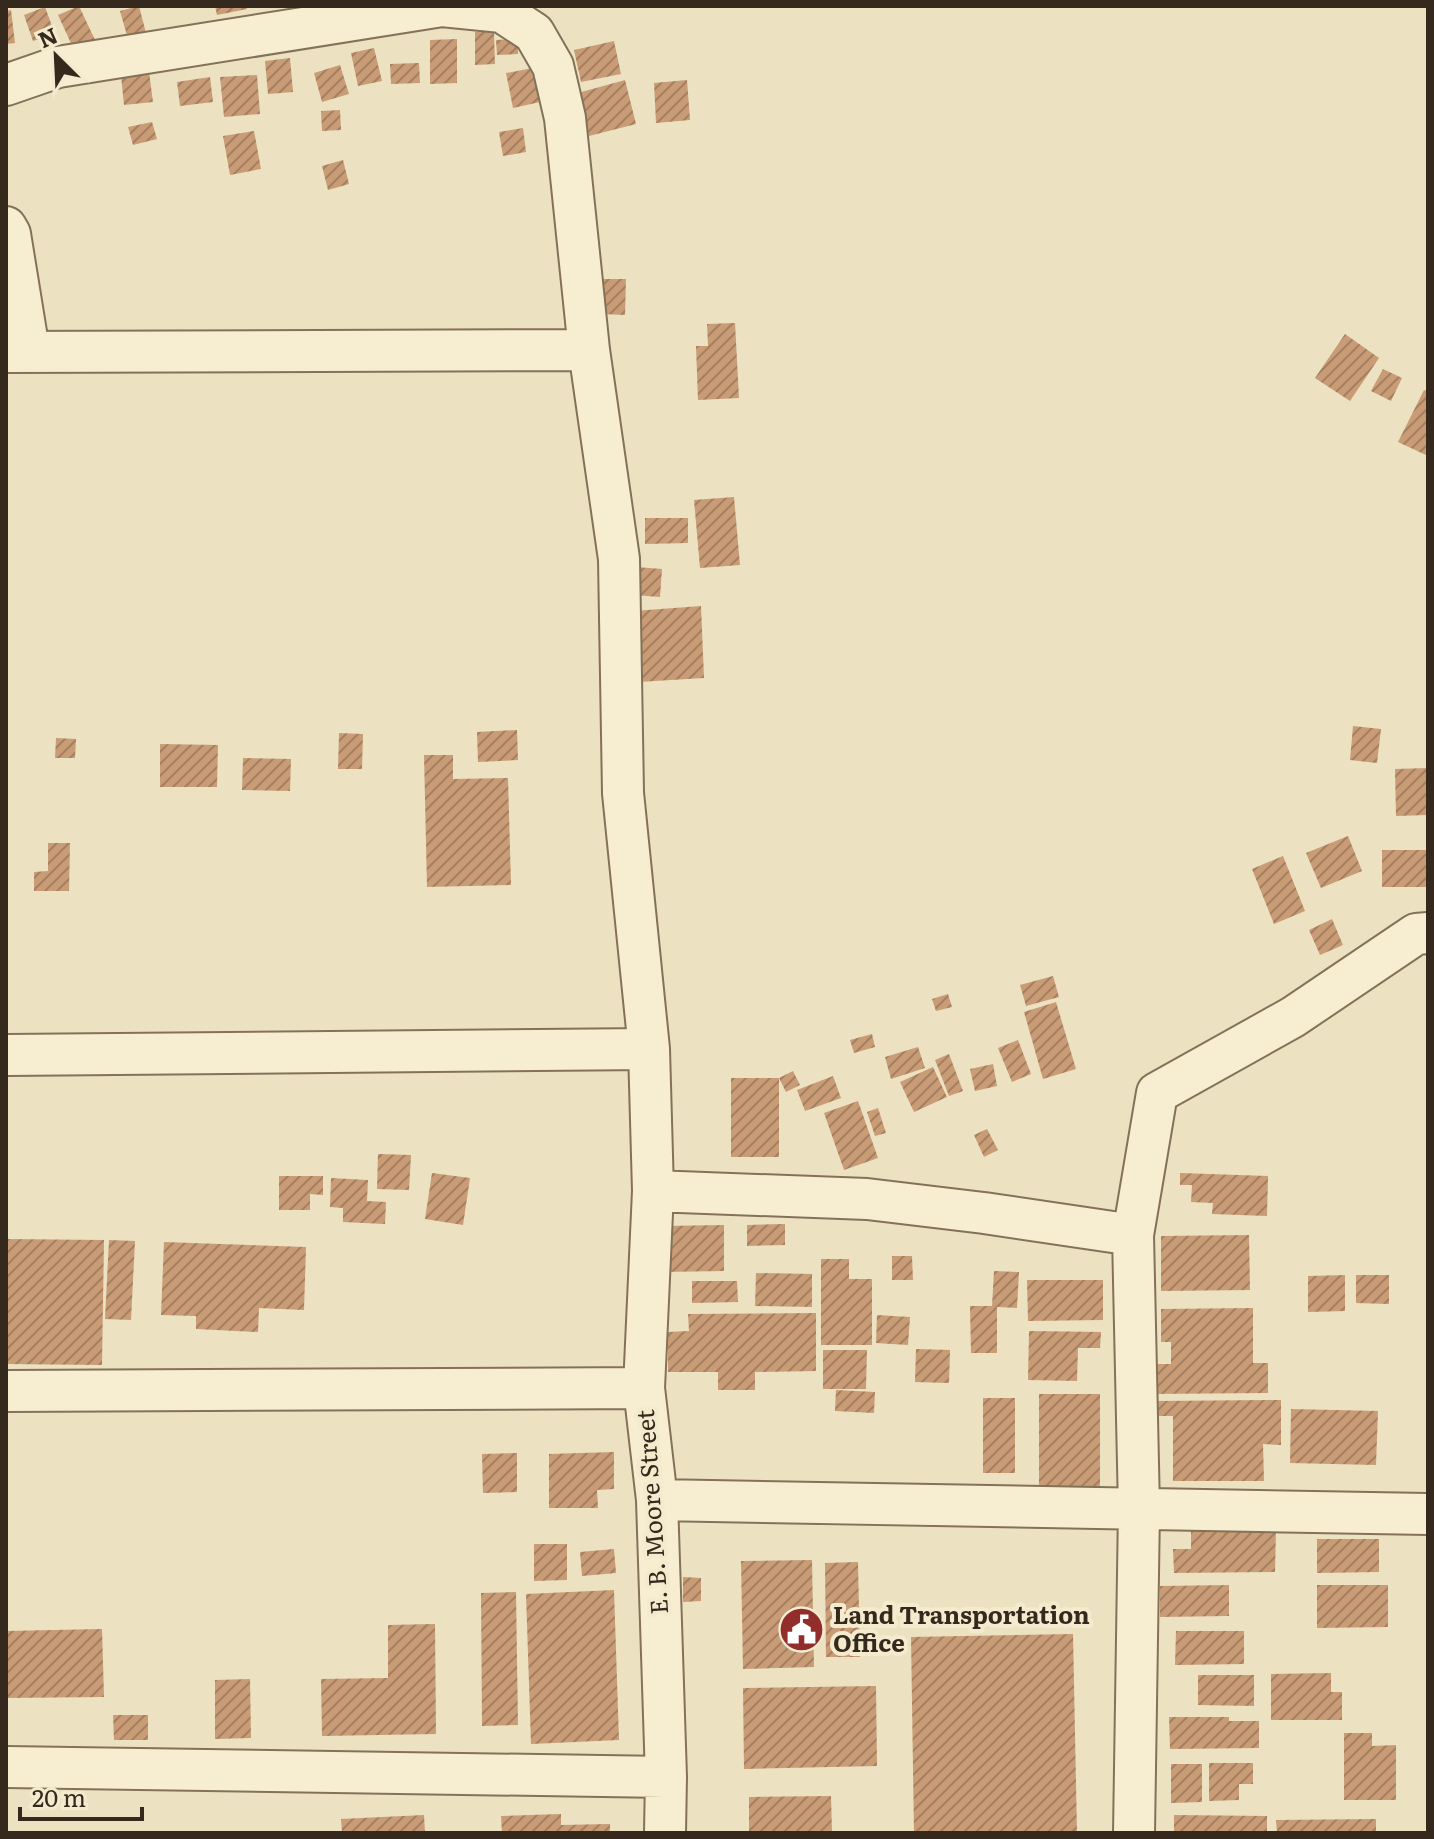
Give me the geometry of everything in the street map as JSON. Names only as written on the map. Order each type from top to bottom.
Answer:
[{"type":"street","name":"E. B. Moore Street","points":[[6,85],[58,67],[442,6],[502,12],[534,33],[553,66],[565,118],[589,350],[619,559],[623,793],[649,1049],[653,1191],[644,1388],[657,1500],[665,1833]]},
{"type":"street","points":[[6,227],[10,234],[17,352],[589,350]]},
{"type":"street","points":[[1134,1833],[1139,1509],[1133,1235],[1157,1093],[1293,1017],[1416,934],[1428,933]]},
{"type":"street","points":[[6,1055],[649,1049]]},
{"type":"street","points":[[653,1191],[867,1199],[1133,1235]]},
{"type":"street","points":[[6,1391],[644,1388]]},
{"type":"street","points":[[657,1500],[1428,1514]]},
{"type":"street","points":[[6,1767],[666,1777]]},
{"type":"building","points":[[79,6],[96,42],[75,52],[58,15]]},
{"type":"building","points":[[139,6],[148,41],[130,46],[120,11]]},
{"type":"building","points":[[215,6],[247,6],[247,9],[217,15]]},
{"type":"building","points":[[45,7],[55,34],[33,41],[24,15]]},
{"type":"building","points":[[11,10],[15,43],[6,44],[6,11]]},
{"type":"building","points":[[475,32],[494,32],[495,64],[475,65]]},
{"type":"building","points":[[457,39],[457,83],[430,84],[430,40]]},
{"type":"building","points":[[518,39],[518,54],[497,55],[496,40]]},
{"type":"building","points":[[614,41],[621,74],[581,82],[574,50]]},
{"type":"building","points":[[374,48],[382,81],[358,86],[351,53]]},
{"type":"building","points":[[290,58],[293,92],[268,94],[265,61]]},
{"type":"building","points":[[419,63],[420,83],[391,84],[390,64]]},
{"type":"building","points":[[340,65],[349,94],[322,102],[314,73]]},
{"type":"building","points":[[533,68],[540,102],[513,108],[506,73]]},
{"type":"building","points":[[149,72],[153,102],[124,105],[121,76]]},
{"type":"building","points":[[257,75],[260,114],[224,117],[220,77]]},
{"type":"building","points":[[210,77],[213,102],[180,106],[177,82]]},
{"type":"building","points":[[625,80],[636,124],[589,136],[578,93]]},
{"type":"building","points":[[687,80],[690,120],[656,123],[654,83]]},
{"type":"building","points":[[340,110],[341,130],[322,131],[321,111]]},
{"type":"building","points":[[152,122],[157,139],[133,145],[128,127]]},
{"type":"building","points":[[523,128],[526,152],[503,156],[499,132]]},
{"type":"building","points":[[254,131],[261,169],[230,175],[223,136]]},
{"type":"building","points":[[343,160],[349,184],[328,190],[322,166]]},
{"type":"building","points":[[602,279],[626,279],[625,315],[602,314]]},
{"type":"building","points":[[735,323],[739,398],[698,400],[696,346],[708,346],[707,324]]},
{"type":"building","points":[[1345,334],[1379,358],[1350,401],[1315,378]]},
{"type":"building","points":[[1383,369],[1402,378],[1391,401],[1371,391]]},
{"type":"building","points":[[1424,390],[1428,391],[1428,456],[1398,442]]},
{"type":"building","points":[[734,497],[740,565],[700,568],[694,500]]},
{"type":"building","points":[[645,518],[688,518],[688,543],[645,544]]},
{"type":"building","points":[[636,567],[662,569],[660,597],[634,595]]},
{"type":"building","points":[[701,606],[704,678],[638,682],[634,611]]},
{"type":"building","points":[[1353,726],[1381,729],[1377,763],[1350,760]]},
{"type":"building","points":[[517,730],[518,760],[478,762],[477,732]]},
{"type":"building","points":[[339,733],[363,734],[362,769],[338,769]]},
{"type":"building","points":[[56,738],[76,739],[75,758],[55,758]]},
{"type":"building","points":[[160,744],[218,745],[217,787],[160,787]]},
{"type":"building","points":[[424,755],[453,755],[453,779],[508,778],[511,885],[427,887]]},
{"type":"building","points":[[243,758],[291,759],[290,791],[242,790]]},
{"type":"building","points":[[1428,768],[1428,815],[1396,816],[1395,769]]},
{"type":"building","points":[[1348,836],[1362,871],[1321,888],[1306,853]]},
{"type":"building","points":[[48,843],[70,843],[69,891],[34,891],[34,872],[48,871]]},
{"type":"building","points":[[1382,850],[1427,850],[1427,887],[1382,887]]},
{"type":"building","points":[[1283,856],[1305,911],[1274,924],[1252,869]]},
{"type":"building","points":[[1332,919],[1343,945],[1320,955],[1309,930]]},
{"type":"building","points":[[1053,976],[1059,997],[1026,1006],[1020,985]]},
{"type":"building","points":[[948,994],[952,1007],[936,1011],[932,999]]},
{"type":"building","points":[[1056,1002],[1076,1069],[1043,1079],[1024,1012]]},
{"type":"building","points":[[872,1034],[875,1047],[854,1053],[850,1040]]},
{"type":"building","points":[[1018,1040],[1031,1074],[1012,1082],[998,1048]]},
{"type":"building","points":[[918,1047],[925,1068],[891,1079],[885,1057]]},
{"type":"building","points":[[949,1054],[963,1091],[949,1096],[935,1060]]},
{"type":"building","points":[[993,1064],[997,1086],[975,1091],[970,1069]]},
{"type":"building","points":[[933,1067],[947,1097],[914,1112],[900,1082]]},
{"type":"building","points":[[793,1071],[800,1085],[786,1092],[779,1078]]},
{"type":"building","points":[[833,1076],[841,1098],[805,1111],[797,1090]]},
{"type":"building","points":[[731,1078],[779,1078],[779,1157],[731,1157]]},
{"type":"building","points":[[858,1101],[878,1158],[844,1170],[824,1113]]},
{"type":"building","points":[[878,1108],[886,1133],[875,1136],[867,1112]]},
{"type":"building","points":[[987,1129],[998,1150],[984,1157],[974,1135]]},
{"type":"building","points":[[378,1154],[411,1155],[409,1190],[377,1189]]},
{"type":"building","points":[[432,1173],[470,1178],[463,1225],[425,1219]]},
{"type":"building","points":[[1180,1173],[1268,1176],[1267,1216],[1212,1214],[1213,1203],[1191,1202],[1192,1185],[1180,1185]]},
{"type":"building","points":[[279,1176],[323,1176],[323,1195],[310,1194],[310,1210],[279,1210]]},
{"type":"building","points":[[331,1178],[368,1180],[367,1201],[386,1202],[385,1224],[343,1222],[343,1208],[330,1207]]},
{"type":"building","points":[[785,1224],[785,1245],[747,1246],[747,1225]]},
{"type":"building","points":[[724,1225],[724,1271],[662,1272],[662,1226]]},
{"type":"building","points":[[1249,1235],[1250,1290],[1161,1291],[1161,1236]]},
{"type":"building","points":[[6,1239],[104,1240],[102,1365],[6,1364]]},
{"type":"building","points":[[109,1240],[135,1241],[131,1320],[105,1319]]},
{"type":"building","points":[[164,1242],[306,1247],[304,1310],[259,1308],[258,1332],[196,1329],[196,1316],[161,1315]]},
{"type":"building","points":[[892,1256],[912,1256],[913,1280],[892,1280]]},
{"type":"building","points":[[821,1259],[849,1259],[849,1279],[872,1279],[872,1345],[821,1345]]},
{"type":"building","points":[[994,1271],[1019,1272],[1017,1308],[997,1307],[997,1353],[971,1353],[970,1306],[992,1306]]},
{"type":"building","points":[[756,1273],[812,1274],[812,1307],[755,1306]]},
{"type":"building","points":[[1345,1275],[1345,1311],[1308,1312],[1308,1276]]},
{"type":"building","points":[[1356,1275],[1389,1275],[1389,1304],[1356,1303]]},
{"type":"building","points":[[1027,1280],[1103,1280],[1103,1320],[1028,1321]]},
{"type":"building","points":[[692,1281],[737,1281],[738,1302],[692,1303]]},
{"type":"building","points":[[1253,1308],[1253,1363],[1268,1363],[1268,1393],[1149,1394],[1149,1364],[1171,1364],[1171,1342],[1161,1342],[1161,1309]]},
{"type":"building","points":[[816,1313],[816,1371],[755,1372],[755,1390],[718,1390],[718,1372],[668,1372],[668,1332],[689,1331],[688,1314]]},
{"type":"building","points":[[877,1315],[910,1317],[908,1345],[876,1343]]},
{"type":"building","points":[[1029,1331],[1101,1332],[1100,1348],[1078,1348],[1077,1381],[1028,1380]]},
{"type":"building","points":[[916,1349],[950,1350],[949,1383],[915,1382]]},
{"type":"building","points":[[823,1350],[867,1350],[866,1389],[823,1389]]},
{"type":"building","points":[[836,1390],[875,1392],[874,1413],[835,1411]]},
{"type":"building","points":[[1039,1394],[1100,1394],[1100,1499],[1039,1499]]},
{"type":"building","points":[[983,1398],[1015,1398],[1015,1473],[983,1473]]},
{"type":"building","points":[[1281,1400],[1281,1445],[1263,1444],[1264,1481],[1173,1481],[1173,1416],[1157,1416],[1157,1401]]},
{"type":"building","points":[[1291,1409],[1378,1411],[1376,1465],[1290,1463]]},
{"type":"building","points":[[614,1452],[614,1489],[597,1490],[598,1508],[549,1508],[549,1454]]},
{"type":"building","points":[[517,1453],[517,1492],[483,1493],[482,1454]]},
{"type":"building","points":[[1276,1530],[1275,1572],[1174,1573],[1173,1549],[1191,1549],[1191,1531]]},
{"type":"building","points":[[1317,1539],[1379,1539],[1379,1572],[1317,1573]]},
{"type":"building","points":[[534,1544],[567,1544],[567,1580],[534,1581]]},
{"type":"building","points":[[614,1549],[616,1573],[582,1576],[580,1552]]},
{"type":"building","points":[[812,1560],[814,1667],[743,1669],[741,1561]]},
{"type":"building","points":[[858,1562],[860,1657],[826,1657],[825,1563]]},
{"type":"building","points":[[683,1577],[701,1578],[701,1601],[683,1602]]},
{"type":"building","points":[[1229,1585],[1229,1616],[1160,1617],[1160,1586]]},
{"type":"building","points":[[1317,1585],[1388,1585],[1388,1627],[1317,1628]]},
{"type":"building","points":[[614,1590],[619,1740],[531,1744],[526,1594]]},
{"type":"building","points":[[516,1592],[518,1725],[482,1726],[481,1593]]},
{"type":"building","points":[[435,1624],[436,1734],[322,1736],[321,1679],[388,1678],[388,1625]]},
{"type":"building","points":[[102,1629],[104,1697],[6,1698],[6,1631]]},
{"type":"building","points":[[1176,1631],[1244,1631],[1244,1664],[1175,1665]]},
{"type":"building","points":[[1073,1634],[1077,1833],[914,1833],[911,1637]]},
{"type":"building","points":[[1331,1673],[1331,1692],[1342,1692],[1342,1720],[1271,1720],[1271,1674]]},
{"type":"building","points":[[1198,1675],[1254,1675],[1254,1706],[1198,1705]]},
{"type":"building","points":[[250,1679],[251,1738],[215,1739],[215,1680]]},
{"type":"building","points":[[876,1686],[877,1766],[744,1769],[743,1688]]},
{"type":"building","points":[[113,1715],[148,1715],[148,1740],[114,1740]]},
{"type":"building","points":[[1169,1717],[1229,1717],[1229,1721],[1259,1721],[1259,1748],[1170,1749]]},
{"type":"building","points":[[1344,1733],[1372,1733],[1372,1746],[1396,1745],[1396,1800],[1344,1800]]},
{"type":"building","points":[[1209,1763],[1253,1763],[1253,1784],[1239,1784],[1239,1800],[1209,1801]]},
{"type":"building","points":[[1171,1764],[1202,1764],[1202,1802],[1171,1803]]},
{"type":"building","points":[[831,1796],[832,1833],[749,1833],[749,1797]]},
{"type":"building","points":[[561,1814],[561,1825],[610,1824],[610,1833],[502,1833],[501,1816]]},
{"type":"building","points":[[424,1815],[425,1833],[342,1833],[341,1819]]},
{"type":"building","points":[[1174,1815],[1267,1816],[1267,1833],[1174,1833]]},
{"type":"building","points":[[1376,1819],[1376,1833],[1277,1833],[1276,1820]]},
{"type":"place","name":"Land Transportation Office","points":[[802,1630]]}]
